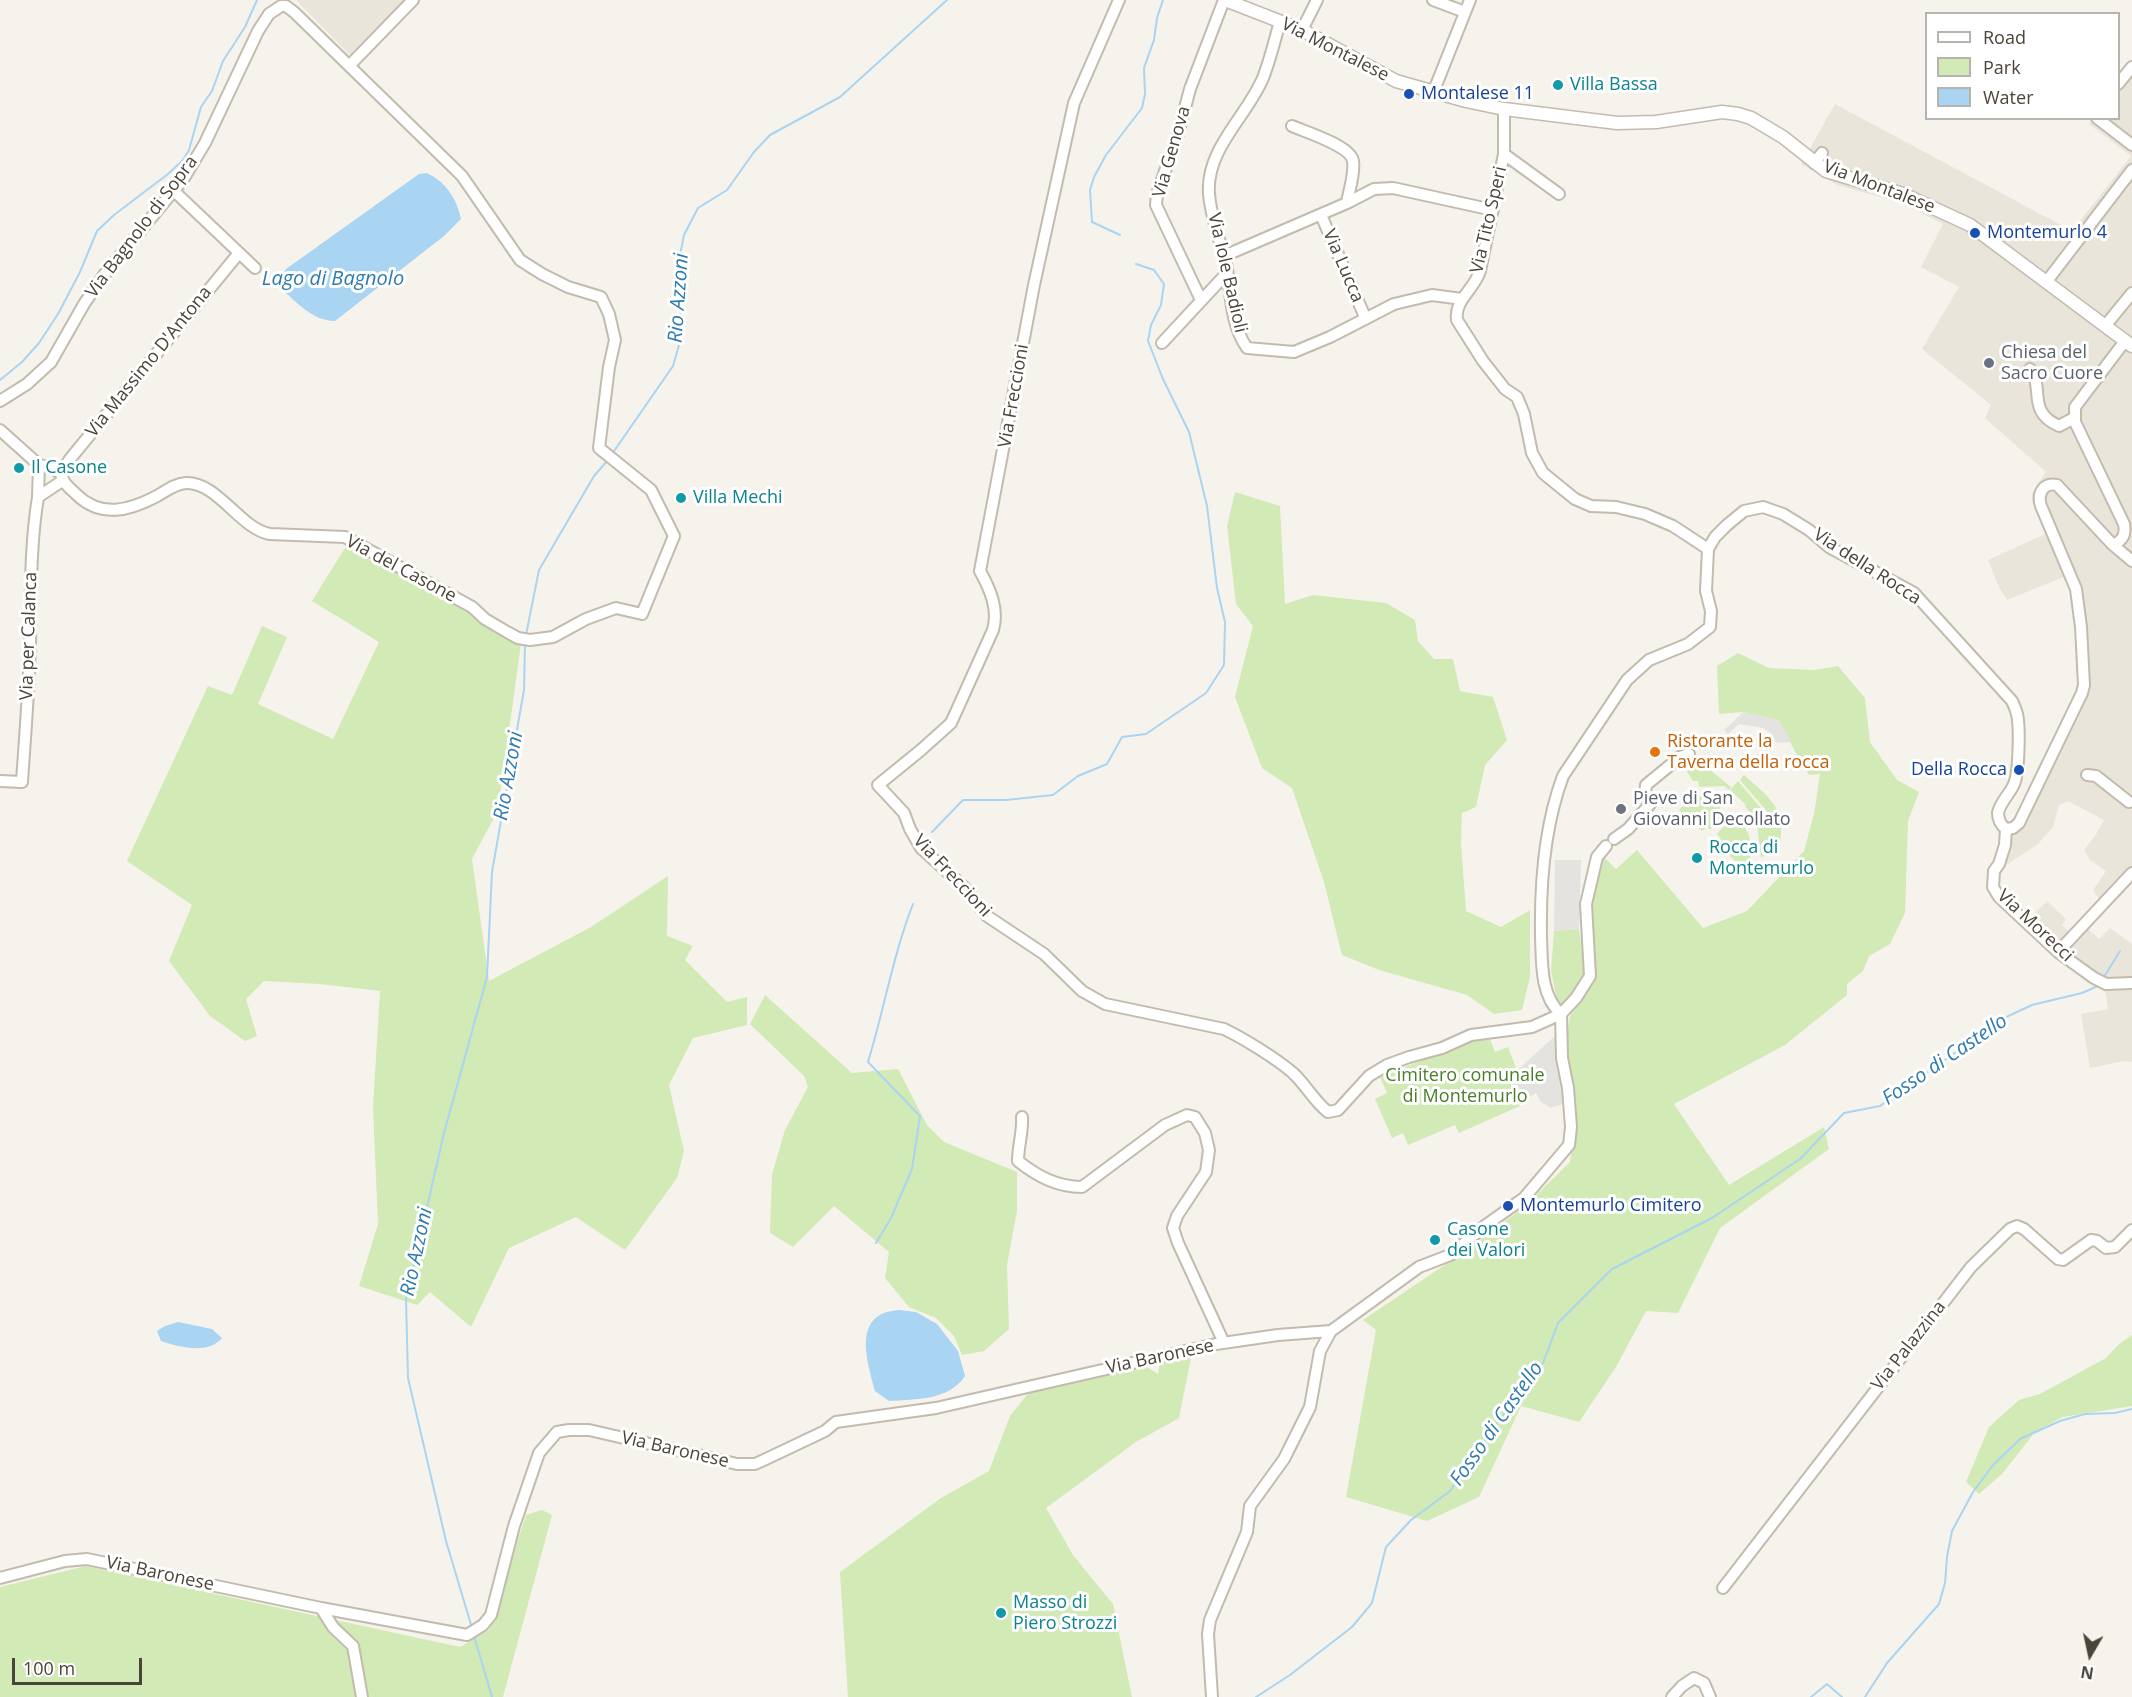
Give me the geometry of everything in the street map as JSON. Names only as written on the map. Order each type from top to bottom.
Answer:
[{"type":"street","points":[[280,3],[290,8],[349,66],[412,0]]},
{"type":"street","name":"Via Freccioni","points":[[1119,0],[1074,103],[1034,285],[980,571],[988,586],[997,617],[951,723],[878,785],[904,813],[910,830],[921,848],[966,889],[987,916],[1044,954],[1082,991],[1105,1004],[1224,1029],[1237,1035],[1293,1073],[1319,1105],[1328,1112],[1338,1110],[1369,1076],[1387,1065],[1442,1048],[1471,1035],[1532,1027],[1561,1014]]},
{"type":"street","name":"Via Montalese","points":[[1224,0],[1302,30],[1387,77],[1433,93],[1504,109],[1635,124],[1722,112],[1738,114],[1763,124],[1801,150],[1818,158],[1832,174],[1903,194],[1970,225],[2128,344]]},
{"type":"street","name":"Via Genova","points":[[1201,300],[1156,205],[1157,194],[1178,134],[1190,89],[1224,0]]},
{"type":"street","points":[[1302,30],[1317,0]]},
{"type":"street","points":[[1433,0],[1465,12]]},
{"type":"street","points":[[1433,93],[1470,0]]},
{"type":"street","name":"Via Bagnolo di Sopra","points":[[0,401],[27,384],[51,362],[84,304],[104,275],[174,191],[205,142],[258,31],[269,14],[280,3]]},
{"type":"street","name":"Via Iole Badioli","points":[[1280,21],[1263,79],[1251,102],[1223,144],[1209,183],[1209,195],[1224,256],[1234,321],[1246,348],[1294,352],[1330,337],[1394,304],[1422,296],[1439,295],[1462,299]]},
{"type":"street","name":"Via del Casone","points":[[0,430],[39,465],[49,467],[62,477],[84,502],[105,511],[123,509],[156,496],[170,487],[186,483],[200,486],[220,499],[259,532],[345,537],[472,607],[485,619],[518,638],[530,640],[553,637],[586,619],[616,608],[642,614],[674,536],[651,490],[599,448],[609,367],[615,340],[609,314],[601,297],[568,287],[520,260],[462,176],[349,66]]},
{"type":"street","points":[[2120,82],[2132,67]]},
{"type":"street","name":"Via Tito Speri","points":[[1462,299],[1475,283],[1480,272],[1504,154],[1504,109]]},
{"type":"street","points":[[2100,120],[2132,145]]},
{"type":"street","points":[[1292,126],[1345,149],[1352,156],[1347,203]]},
{"type":"street","points":[[1504,154],[1559,194]]},
{"type":"street","points":[[2047,281],[2132,170]]},
{"type":"street","points":[[1224,256],[1380,187],[1492,210]]},
{"type":"street","points":[[174,191],[255,268]]},
{"type":"street","name":"Via Lucca","points":[[1321,215],[1365,317]]},
{"type":"street","name":"Via Massimo D'Antona","points":[[62,477],[70,459],[239,253]]},
{"type":"street","points":[[1162,343],[1227,273]]},
{"type":"street","points":[[2105,326],[2132,293]]},
{"type":"street","points":[[1212,1697],[1208,1634],[1210,1620],[1247,1532],[1250,1506],[1284,1460],[1310,1407],[1320,1351],[1331,1330],[1419,1267],[1450,1255],[1524,1198],[1569,1145],[1570,1117],[1568,1088],[1562,1058],[1561,1014],[1556,1009],[1541,975],[1540,900],[1543,856],[1557,793],[1563,776],[1627,680],[1649,660],[1688,644],[1710,627],[1712,611],[1706,591],[1708,549],[1673,526],[1645,514],[1616,507],[1591,506],[1575,500],[1543,473],[1532,453],[1524,414],[1517,397],[1505,389],[1483,361],[1457,320],[1457,308],[1462,299]]},
{"type":"street","points":[[2116,543],[2125,535],[2124,524],[2074,418],[2075,407],[2128,344]]},
{"type":"street","points":[[2030,369],[2036,381],[2036,400],[2050,422],[2060,426],[2074,418]]},
{"type":"street","points":[[38,497],[39,465]]},
{"type":"street","points":[[38,497],[62,477]]},
{"type":"street","points":[[2006,829],[2013,828],[2019,823],[2044,768],[2078,705],[2084,685],[2079,603],[2076,589],[2041,506],[2040,497],[2043,488],[2047,485],[2057,485],[2132,561]]},
{"type":"street","name":"Via per Calanca","points":[[0,781],[22,782],[33,539],[38,497]]},
{"type":"street","name":"Via della Rocca","points":[[1708,549],[1726,525],[1744,511],[1763,507],[1783,514],[1809,530],[1829,547],[1914,593],[2012,701],[2017,713],[2019,727],[2014,784],[1998,813],[1999,820],[2006,829]]},
{"type":"street","points":[[2116,543],[2132,547]]},
{"type":"street","points":[[1561,1014],[1576,998],[1590,976],[1586,904],[1597,857],[1628,829],[1651,803],[1645,795],[1646,785],[1680,757],[1689,754]]},
{"type":"street","points":[[2087,775],[2096,777],[2131,802]]},
{"type":"street","name":"Via Morecci","points":[[2006,829],[1999,864],[1994,871],[1993,886],[1999,897],[2058,952],[2094,978],[2106,984],[2132,982]]},
{"type":"street","points":[[2058,952],[2132,873]]},
{"type":"street","name":"Via Baronese","points":[[1022,1117],[1023,1129],[1018,1161],[1049,1181],[1073,1187],[1082,1187],[1165,1125],[1187,1114],[1195,1118],[1205,1133],[1209,1150],[1206,1172],[1177,1216],[1173,1228],[1224,1343]]},
{"type":"street","name":"Via Palazzina","points":[[1723,1588],[1971,1267],[2010,1229],[2017,1226],[2024,1229],[2058,1259],[2063,1260],[2091,1240],[2097,1241],[2106,1248],[2115,1247],[2132,1230]]},
{"type":"street","name":"Via Baronese","points":[[0,1578],[65,1561],[87,1559],[321,1608],[467,1635],[483,1625],[491,1615],[514,1526],[539,1453],[557,1432],[590,1430],[737,1464],[755,1464],[825,1431],[836,1422],[936,1408],[1224,1343],[1331,1330]]},
{"type":"street","points":[[321,1608],[333,1627],[353,1646],[362,1697]]},
{"type":"street","points":[[1672,1697],[1694,1678],[1704,1683],[1710,1697]]},
{"type":"shaded area","points":[[296,0],[408,0],[350,55]]},
{"type":"shaded area","points":[[2132,70],[2132,878],[2100,900],[2093,890],[2106,871],[2090,860],[2084,850],[2104,820],[2068,801],[2059,805],[2053,827],[2037,845],[2003,867],[2016,819],[2071,714],[2078,688],[2077,610],[2066,576],[2007,600],[1988,560],[2045,534],[2032,501],[2032,493],[2046,472],[1985,418],[1991,405],[1922,349],[1959,287],[1921,267],[1943,224],[1901,203],[1837,185],[1801,164],[1835,104],[2072,231],[2131,156],[2089,124],[2092,120],[2120,120],[2120,86]]},
{"type":"shaded area","points":[[1743,712],[1779,720],[1792,742],[1776,743],[1772,734],[1763,728],[1739,724],[1728,734],[1724,730]]},
{"type":"shaded area","points":[[1555,860],[1581,860],[1579,929],[1554,931]]},
{"type":"shaded area","points":[[2047,901],[2066,919],[2062,925],[2071,934],[2081,922],[2099,939],[2110,928],[2132,944],[2132,1062],[2124,1061],[2090,1068],[2081,1014],[2108,1009],[2106,993],[2022,926]]},
{"type":"shaded area","points":[[1556,1035],[1563,1104],[1551,1108],[1541,1102],[1536,1093],[1521,1102],[1511,1076]]},
{"type":"green space","points":[[1235,492],[1280,506],[1285,604],[1313,595],[1386,603],[1415,620],[1418,641],[1434,659],[1453,659],[1460,691],[1493,697],[1507,740],[1485,765],[1476,807],[1462,813],[1461,842],[1466,911],[1501,927],[1530,910],[1530,977],[1522,1010],[1494,1014],[1467,995],[1379,970],[1342,955],[1324,882],[1292,788],[1262,768],[1235,697],[1253,626],[1236,604],[1227,526]]},
{"type":"green space","points":[[348,543],[521,644],[498,810],[472,859],[489,981],[591,927],[668,876],[667,936],[693,946],[685,960],[727,1002],[747,997],[747,1025],[693,1038],[669,1085],[684,1151],[677,1178],[625,1250],[576,1217],[509,1248],[471,1327],[430,1292],[417,1305],[359,1286],[378,1224],[373,1107],[380,991],[320,984],[264,981],[246,999],[257,1036],[245,1041],[210,1016],[169,961],[192,905],[127,861],[208,686],[232,695],[262,626],[287,637],[258,704],[333,739],[379,642],[312,601]]},
{"type":"green space","points":[[1738,653],[1769,668],[1814,670],[1838,666],[1865,698],[1870,742],[1897,780],[1919,792],[1908,821],[1905,913],[1890,944],[1869,956],[1863,971],[1847,984],[1847,995],[1785,1045],[1674,1104],[1729,1185],[1824,1127],[1829,1149],[1720,1228],[1678,1313],[1646,1311],[1616,1367],[1579,1422],[1521,1406],[1479,1497],[1427,1521],[1346,1497],[1376,1330],[1363,1320],[1458,1256],[1523,1208],[1570,1162],[1576,1114],[1567,1057],[1567,1035],[1570,1016],[1595,973],[1591,922],[1592,888],[1603,856],[1616,869],[1637,850],[1703,928],[1747,911],[1804,851],[1814,814],[1820,774],[1809,775],[1778,720],[1743,712],[1719,714],[1717,666]]},
{"type":"green space","points":[[1700,762],[1731,787],[1729,790],[1724,786],[1699,787],[1698,781],[1693,781],[1686,770]]},
{"type":"green space","points":[[1744,775],[1768,796],[1778,811],[1780,820],[1780,843],[1761,858],[1757,824],[1770,815],[1740,780]]},
{"type":"green space","points":[[1738,781],[1765,813],[1756,820],[1746,805],[1730,790]]},
{"type":"green space","points":[[1705,795],[1717,801],[1720,813],[1718,820],[1710,830],[1707,827],[1702,831],[1679,810],[1689,799]]},
{"type":"green space","points":[[1738,822],[1747,830],[1751,844],[1749,866],[1746,871],[1716,843],[1720,838],[1717,834],[1723,827]]},
{"type":"green space","points":[[1579,929],[1585,976],[1562,1007],[1558,1005],[1551,971],[1554,931]]},
{"type":"green space","points":[[765,995],[852,1073],[898,1069],[927,1125],[944,1142],[1017,1172],[1017,1211],[1007,1265],[1009,1329],[984,1351],[962,1355],[954,1336],[936,1318],[909,1307],[885,1278],[889,1252],[834,1206],[793,1247],[770,1233],[772,1174],[785,1130],[808,1087],[804,1076],[750,1024]]},
{"type":"green space","name":"Cimitero comunale di Montemurlo","points":[[1488,1034],[1495,1052],[1508,1047],[1516,1068],[1506,1073],[1520,1106],[1459,1133],[1455,1125],[1408,1145],[1403,1133],[1392,1138],[1375,1099],[1387,1093],[1380,1077]]},
{"type":"green space","points":[[2132,1335],[2132,1406],[2063,1417],[2035,1432],[2002,1474],[1979,1494],[1966,1482],[1989,1427],[2019,1400],[2040,1394],[2106,1358]]},
{"type":"green space","points":[[1192,1353],[1179,1418],[1136,1442],[1046,1508],[1073,1555],[1113,1604],[1132,1697],[848,1697],[840,1572],[941,1498],[989,1471],[1010,1416],[1030,1391],[1140,1363],[1158,1374],[1160,1359]]},
{"type":"green space","points":[[542,1510],[552,1515],[503,1697],[0,1697],[0,1587],[86,1566],[460,1647],[489,1630],[526,1515]]},
{"type":"water","name":"Lago di Bagnolo","points":[[427,173],[445,186],[453,198],[461,219],[444,236],[335,321],[312,314],[280,288],[279,279],[286,269],[419,174]]},
{"type":"water","points":[[889,1311],[916,1312],[937,1324],[958,1351],[965,1376],[950,1390],[920,1399],[889,1401],[875,1391],[867,1359],[866,1337],[875,1319]]},
{"type":"water","points":[[178,1322],[212,1329],[222,1338],[216,1343],[201,1348],[161,1341],[157,1331]]},
{"type":"waterway","points":[[0,380],[22,362],[39,343],[58,314],[80,272],[97,231],[183,160],[189,150],[201,107],[212,91],[223,61],[245,27],[257,0]]},
{"type":"waterway","name":"Rio Azzoni","points":[[612,454],[673,366],[679,345],[681,316],[676,275],[684,235],[698,208],[727,190],[754,152],[770,135],[840,97],[947,0]]},
{"type":"waterway","points":[[1120,235],[1092,222],[1090,190],[1106,155],[1142,108],[1145,94],[1144,68],[1154,40],[1157,18],[1163,0]]},
{"type":"waterway","points":[[932,832],[963,800],[1006,800],[1053,795],[1078,776],[1107,764],[1122,737],[1146,734],[1206,693],[1224,665],[1225,622],[1217,588],[1207,506],[1189,432],[1163,379],[1148,341],[1151,325],[1161,305],[1164,284],[1154,270],[1136,264]]},
{"type":"waterway","name":"Rio Azzoni","points":[[526,635],[539,570],[594,476],[607,461]]},
{"type":"waterway","name":"Rio Azzoni","points":[[472,1628],[446,1541],[408,1378],[406,1299],[444,1133],[487,977],[492,872],[524,690],[525,644]]},
{"type":"waterway","points":[[876,1243],[891,1218],[912,1169],[920,1116],[868,1062],[900,943],[913,904]]},
{"type":"waterway","name":"Fosso di Castello","points":[[2104,977],[2120,951]]},
{"type":"waterway","name":"Fosso di Castello","points":[[1256,1697],[1290,1675],[1352,1627],[1372,1603],[1386,1547],[1411,1520],[1450,1491],[1508,1408],[1543,1363],[1558,1323],[1612,1269],[1712,1218],[1800,1159],[1844,1113],[1880,1106],[2004,1018],[2032,1005],[2082,993],[2100,985]]},
{"type":"waterway","points":[[1865,1697],[1887,1663],[1939,1604],[1945,1583],[1952,1531],[1973,1492],[1993,1465],[2020,1439],[2060,1421],[2085,1414],[2115,1413],[2132,1409]]},
{"type":"waterway","name":"Rio Azzoni","points":[[474,1636],[492,1697]]},
{"type":"waterway","points":[[1811,1697],[1827,1684],[1842,1697]]},
{"type":"place","name":"Villa Bassa","points":[[1558,85]]},
{"type":"place","name":"Montalese 11","points":[[1409,94]]},
{"type":"place","name":"Montemurlo 4","points":[[1975,233]]},
{"type":"place","name":"Chiesa del Sacro Cuore","points":[[1989,363]]},
{"type":"place","name":"Il Casone","points":[[19,468]]},
{"type":"place","name":"Villa Mechi","points":[[681,498]]},
{"type":"place","name":"Ristorante la Taverna della rocca","points":[[1655,752]]},
{"type":"place","name":"Della Rocca","points":[[2019,770]]},
{"type":"place","name":"Pieve di San Giovanni Decollato","points":[[1621,809]]},
{"type":"place","name":"Rocca di Montemurlo","points":[[1697,858]]},
{"type":"place","name":"Montemurlo Cimitero","points":[[1508,1206]]},
{"type":"place","name":"Casone dei Valori","points":[[1435,1240]]},
{"type":"place","name":"Masso di Piero Strozzi","points":[[1001,1613]]}]
